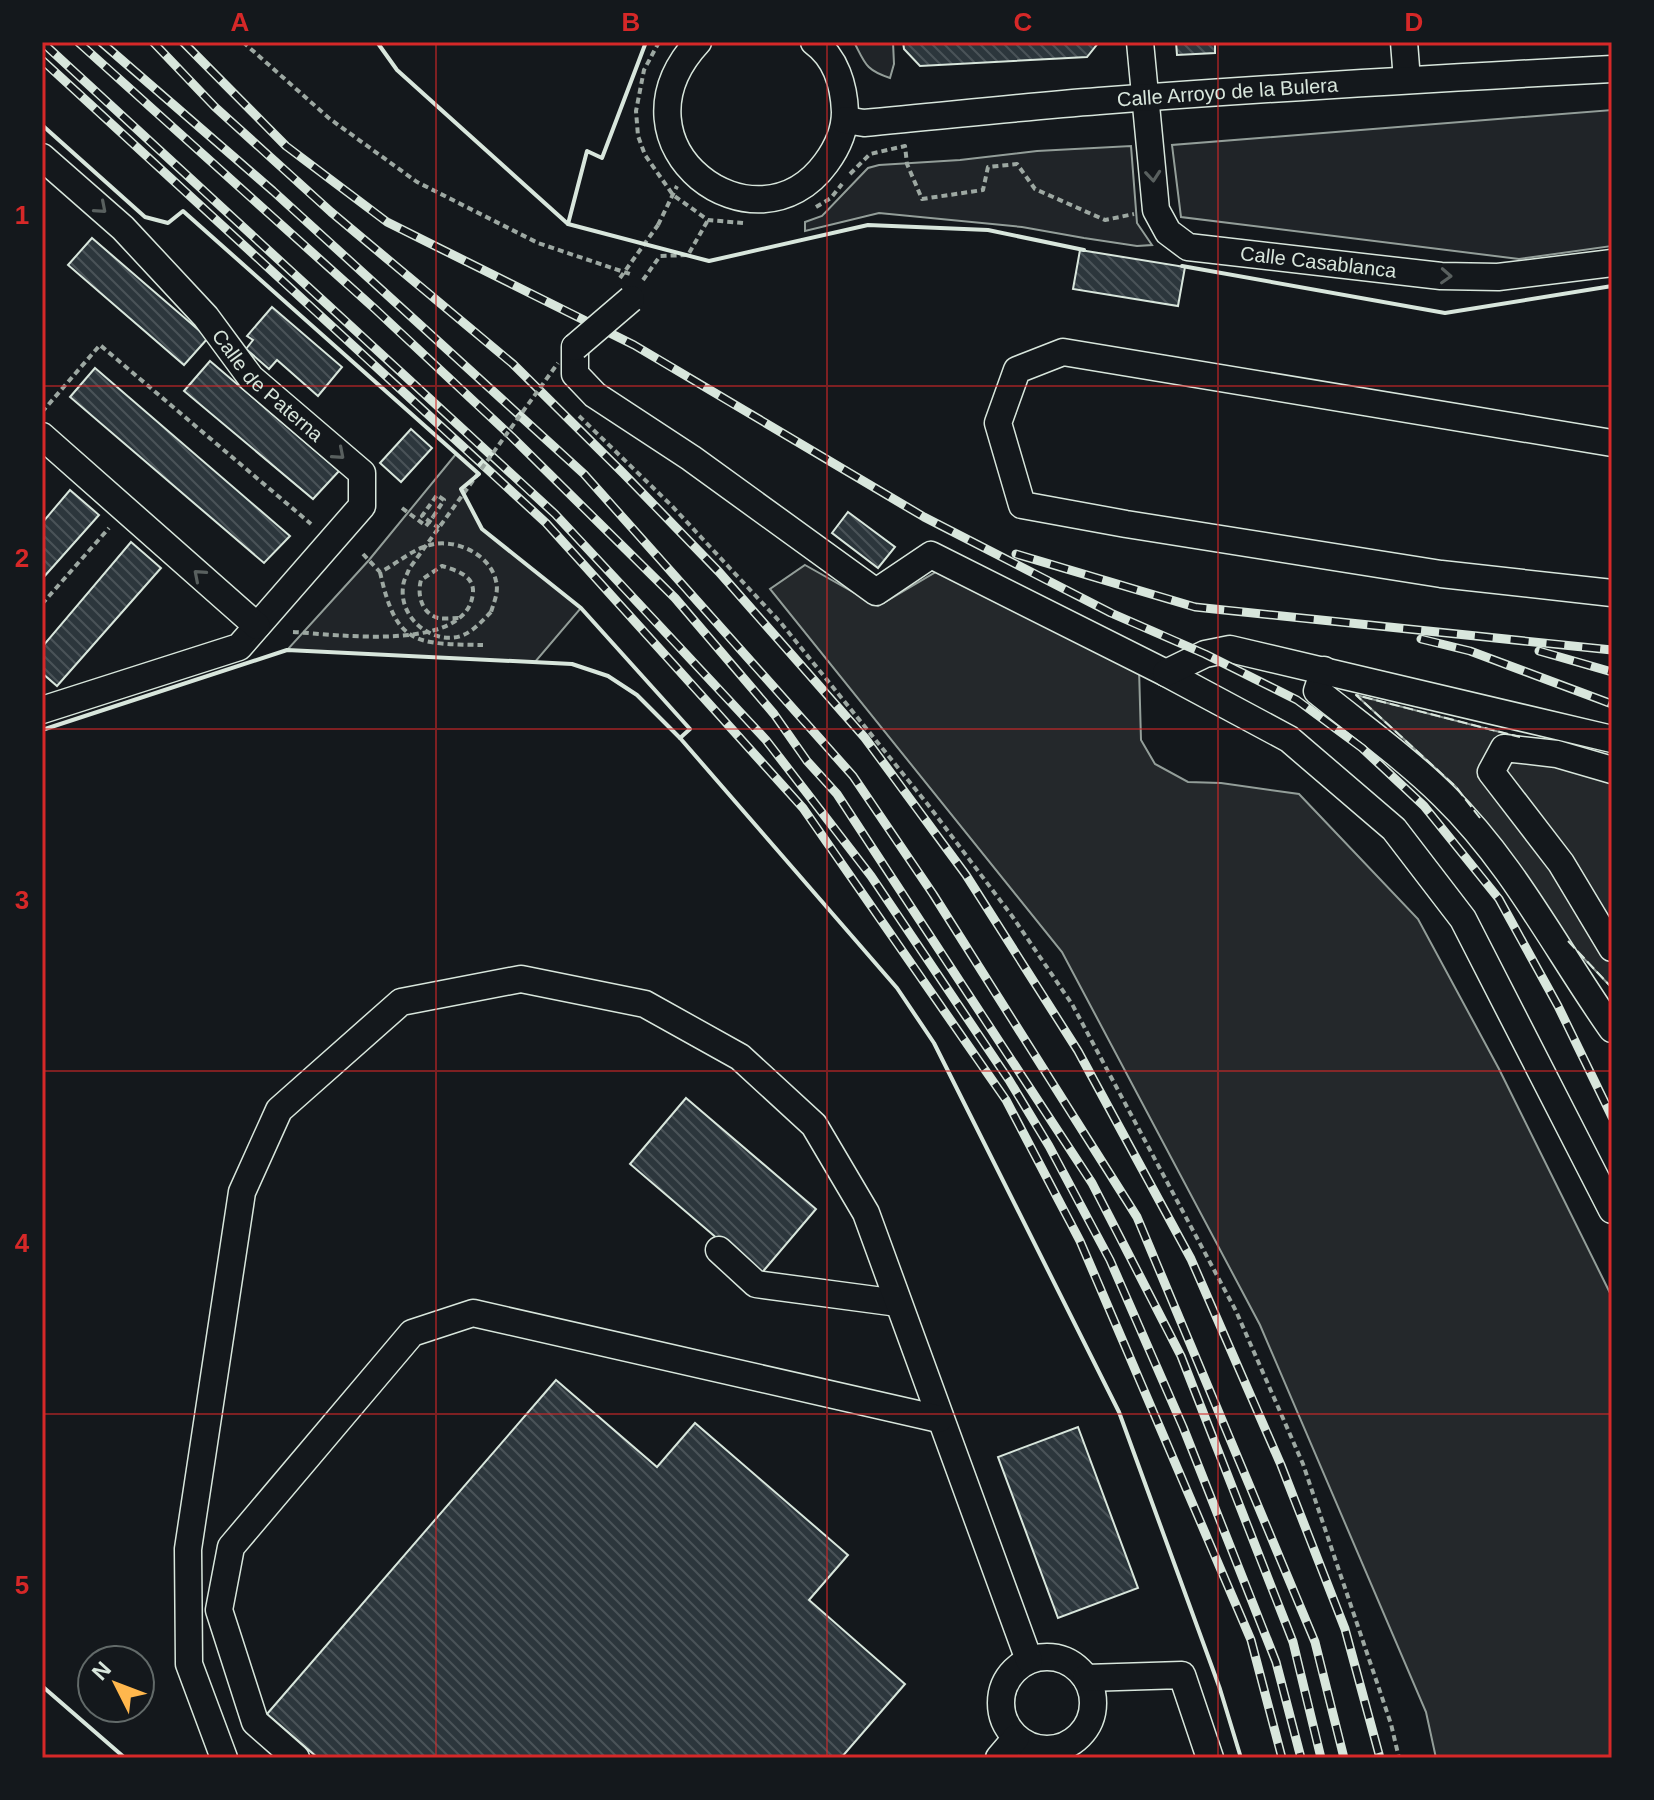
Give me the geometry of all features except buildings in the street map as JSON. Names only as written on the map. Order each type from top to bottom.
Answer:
[{"type":"street","points":[[698,42],[682,59],[670,85],[666,113],[672,140],[685,165],[707,185],[735,197],[765,199],[794,191],[818,174],[836,149],[845,120],[844,93],[835,68],[814,42]]},
{"type":"street","points":[[1140,42],[1156,210]]},
{"type":"street","points":[[1404,42],[1407,80]]},
{"type":"street","name":"Calle Arroyo de la Bulera","points":[[845,120],[864,123],[1146,98],[1612,69]]},
{"type":"street","name":"Calle de Paterna","points":[[42,157],[144,250],[206,317],[251,378],[362,473],[362,506],[239,647],[42,710]]},
{"type":"street","name":"Calle Casablanca","points":[[1156,210],[1168,232],[1188,247],[1356,268],[1441,276],[1498,277],[1612,263]]},
{"type":"street","points":[[629,289],[571,349],[575,374],[595,395],[691,458],[876,592],[931,555],[1166,673],[1289,739],[1394,829],[1463,919],[1612,1210]]},
{"type":"street","points":[[1612,443],[1063,352],[1017,370],[998,423],[1022,505],[1441,574],[1612,593]]},
{"type":"street","points":[[42,436],[257,626]]},
{"type":"street","points":[[1166,673],[1205,654],[1230,649],[1612,739]]},
{"type":"street","points":[[1324,670],[1317,691],[1445,796],[1513,878],[1612,1029]]},
{"type":"street","points":[[1612,770],[1557,754],[1504,748],[1491,772],[1561,863],[1612,948]]},
{"type":"street","points":[[224,1758],[189,1664],[188,1549],[242,1192],[279,1110],[401,1002],[521,979],[645,1004],[740,1057],[814,1125],[866,1213],[1029,1660]]},
{"type":"street","points":[[719,1250],[756,1284],[898,1303]]},
{"type":"street","points":[[296,1758],[255,1722],[219,1610],[231,1547],[412,1333],[473,1313],[939,1419]]},
{"type":"street","points":[[1045,1657],[1061,1659],[1086,1678],[1093,1693],[1092,1712],[1086,1727],[1075,1739],[1061,1747],[1008,1748],[1001,1695],[1007,1680],[1017,1668],[1029,1660],[1045,1657]]},
{"type":"street","points":[[1086,1678],[1182,1675],[1210,1758]]},
{"type":"path","points":[[243,42],[330,119],[417,182],[629,289]]},
{"type":"path","points":[[905,146],[907,164],[922,199],[983,190],[988,167],[1017,164],[1035,189],[1105,220],[1156,210]]},
{"type":"path","points":[[629,289],[685,165]]},
{"type":"path","points":[[629,289],[660,256],[688,255],[708,220]]},
{"type":"path","points":[[42,412],[100,345],[311,524]]},
{"type":"path","points":[[380,572],[417,550],[432,544],[464,547],[483,559],[496,580],[497,595],[491,612],[475,628],[460,636],[439,638],[425,631],[408,614],[402,587],[409,569],[439,528],[571,349]]},
{"type":"path","points":[[584,384],[574,411],[672,506],[781,623],[929,806],[1012,916],[1072,1004],[1236,1311],[1297,1450],[1391,1724],[1399,1758]]},
{"type":"path","points":[[402,508],[426,526],[433,517],[444,500],[437,495],[422,516],[439,528]]},
{"type":"path","points":[[42,604],[114,522]]},
{"type":"path","points":[[363,554],[380,572],[397,623],[410,637]]},
{"type":"path","points":[[410,637],[454,624],[459,618],[468,607],[473,591],[471,581],[452,569],[442,566],[435,568],[421,580],[417,592],[425,609],[437,618],[459,618]]},
{"type":"path","points":[[293,632],[410,637],[434,644],[483,645]]},
{"type":"shaded area","points":[[854,42],[893,42],[894,64],[890,78],[867,65]]},
{"type":"shaded area","points":[[1612,110],[1612,246],[1519,259],[1181,217],[1172,145]]},
{"type":"shaded area","points":[[1131,146],[1137,223],[1152,245],[1137,246],[1022,227],[879,213],[805,231],[805,222],[822,216],[868,168],[879,165]]},
{"type":"shaded area","points":[[456,454],[479,474],[462,490],[482,529],[581,608],[535,662],[287,650],[369,560]]},
{"type":"shaded area","points":[[805,565],[878,606],[941,569],[1139,668],[1141,740],[1155,764],[1188,782],[1221,783],[1299,794],[1418,919],[1499,1069],[1612,1297],[1612,1758],[1436,1758],[1426,1712],[1260,1325],[1062,952],[770,589]]},
{"type":"shaded area","points":[[1356,695],[1612,761],[1612,988],[1570,944],[1532,886],[1456,787]]},
{"type":"railway","points":[[42,42],[555,514],[766,740],[871,876],[1009,1080],[1049,1146],[1110,1260],[1183,1427],[1276,1662],[1301,1758]]},
{"type":"railway","points":[[78,42],[375,309],[512,437],[675,598],[774,714],[807,761],[837,794],[1092,1183],[1181,1356],[1293,1642],[1321,1758]]},
{"type":"railway","points":[[101,42],[273,191],[584,474],[853,776],[933,894],[1137,1217],[1315,1642],[1344,1758]]},
{"type":"railway","points":[[153,42],[215,107],[331,212],[513,364],[623,473],[719,572],[865,738],[966,875],[1078,1051],[1191,1259],[1281,1465],[1345,1629],[1380,1758]]},
{"type":"railway","points":[[183,42],[286,146],[387,222],[634,345],[924,517],[1111,613],[1205,654],[1297,700],[1362,748],[1424,806],[1499,899],[1558,1006],[1612,1117]]},
{"type":"railway","points":[[42,60],[546,523],[803,808],[1006,1100],[1080,1241],[1251,1640],[1282,1758]]},
{"type":"railway","points":[[1016,554],[1195,607],[1612,650]]},
{"type":"railway","points":[[1421,639],[1470,651],[1612,704]]},
{"type":"railway","points":[[1539,651],[1612,672]]},
{"type":"fence","points":[[1480,818],[1456,787],[1356,695],[1520,737]]},
{"type":"fence","points":[[1568,941],[1612,988]]},
{"type":"wall","points":[[377,42],[397,70],[568,224],[587,151],[602,158],[646,42]]},
{"type":"wall","points":[[42,125],[145,217],[168,223],[183,211],[479,474],[461,489],[482,529],[581,608],[690,729],[680,738],[637,695],[608,676],[572,664],[287,650],[42,730]]},
{"type":"wall","points":[[568,224],[709,261],[868,225],[988,230],[1084,250]]},
{"type":"wall","points":[[1182,266],[1445,313],[1612,286]]},
{"type":"wall","points":[[680,738],[897,988],[934,1043],[1119,1412],[1220,1689],[1241,1758]]},
{"type":"wall","points":[[42,1686],[125,1758]]}]
